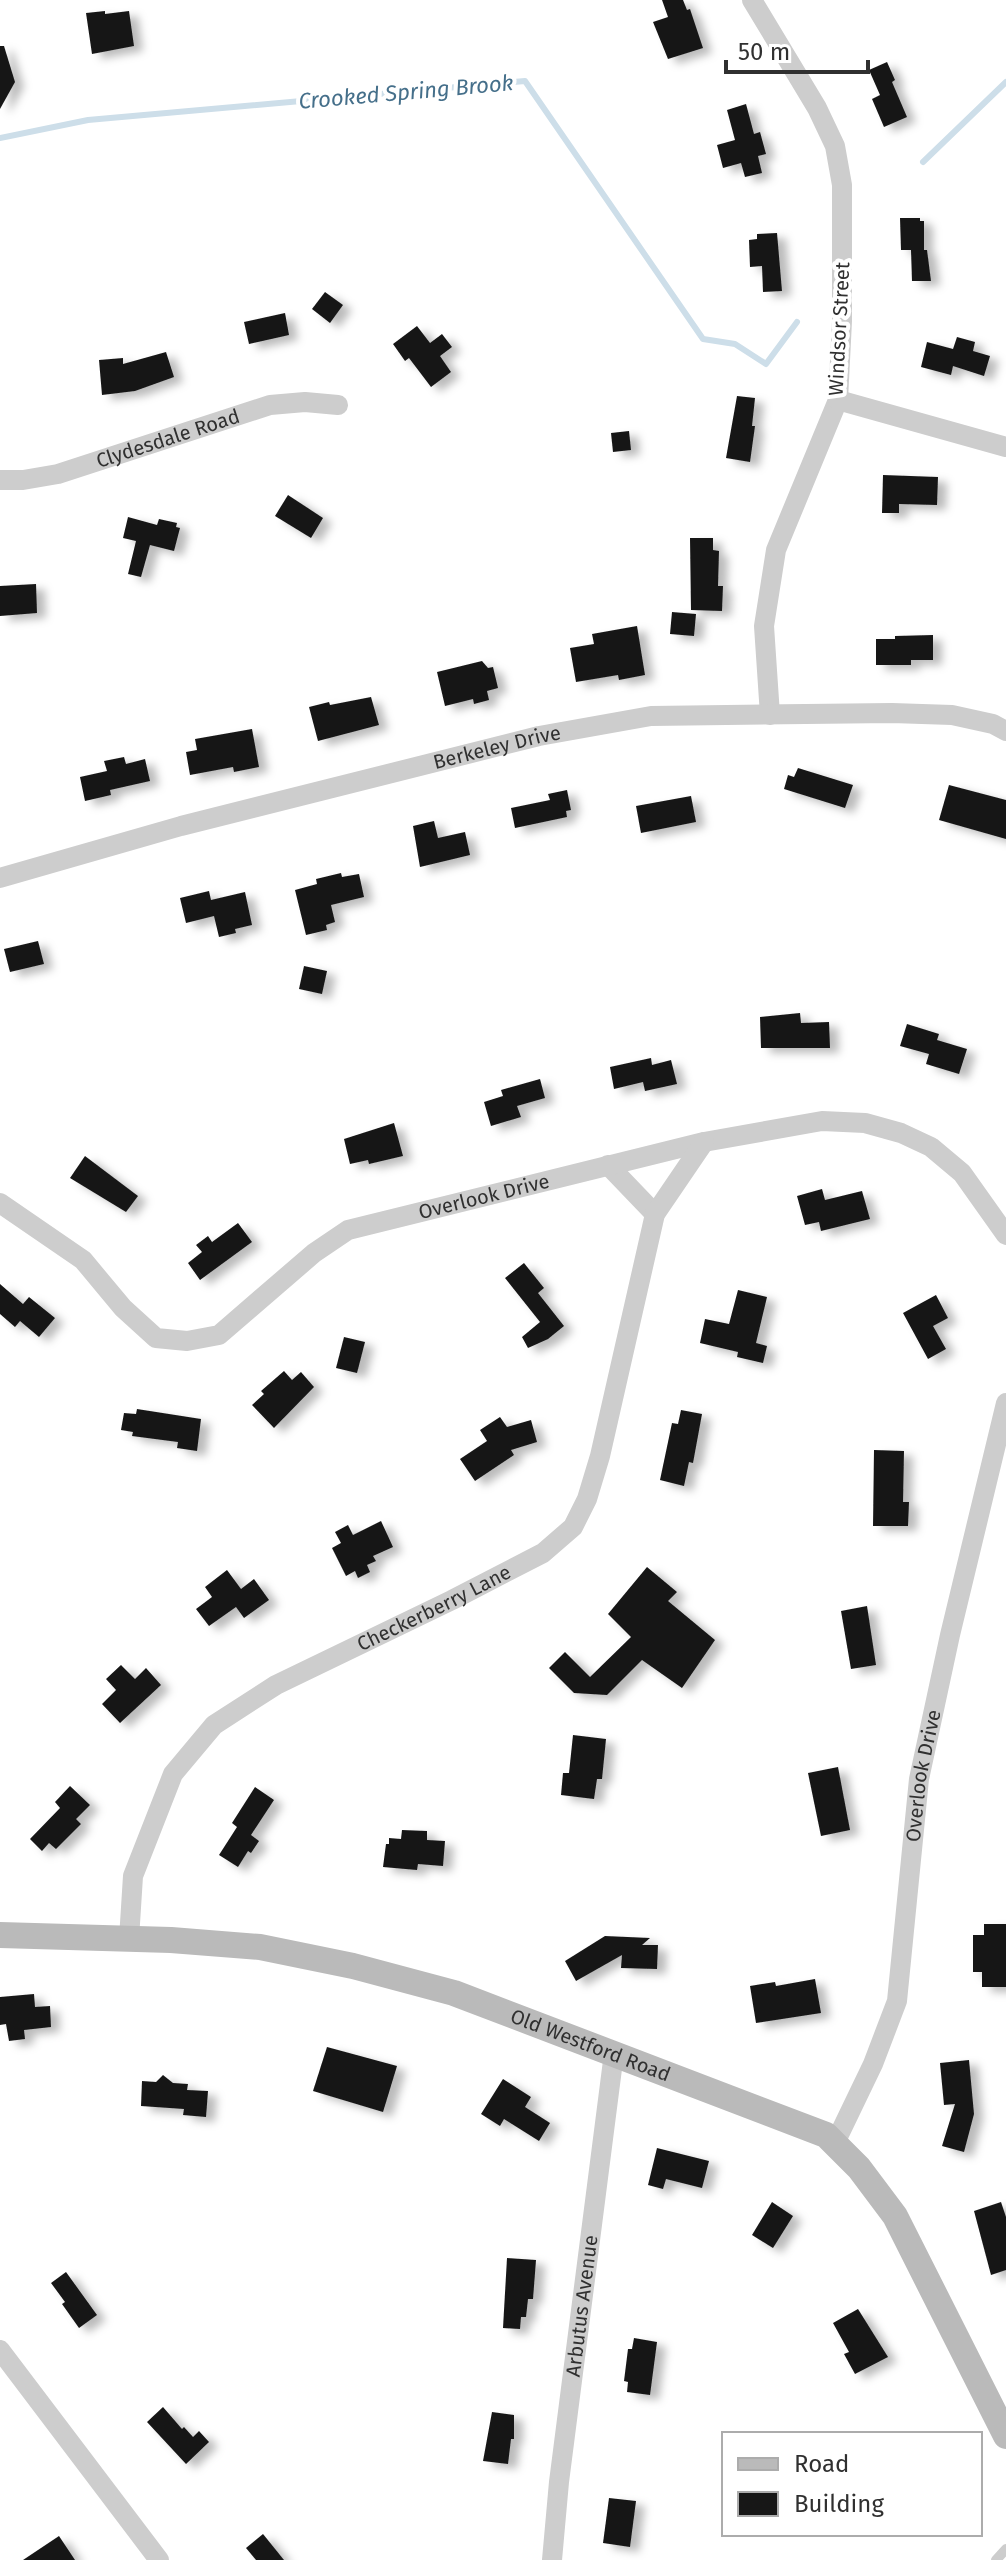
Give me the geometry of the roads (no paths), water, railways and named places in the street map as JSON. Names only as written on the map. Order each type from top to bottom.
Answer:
[{"type":"main road","name":"Old Westford Road","points":[[0,1935],[260,1947],[353,1966],[454,1993],[826,2135],[859,2168],[895,2216],[1006,2436]]},
{"type":"street","name":"Windsor Street","points":[[752,0],[817,108],[835,146],[842,185],[838,400],[776,550],[764,626],[770,715]]},
{"type":"street","points":[[838,400],[1006,447]]},
{"type":"street","name":"Clydesdale Road","points":[[0,480],[58,474],[270,405],[305,402],[338,405]]},
{"type":"street","name":"Berkeley Drive","points":[[0,878],[181,826],[539,736],[651,716],[952,715],[993,724],[1006,731]]},
{"type":"street","name":"Overlook Drive","points":[[0,1203],[83,1260],[123,1308],[156,1338],[187,1341],[219,1335],[314,1253],[348,1230],[704,1142],[822,1121],[865,1123],[901,1133],[931,1147],[962,1173],[1006,1235]]},
{"type":"street","name":"Checkerberry Lane","points":[[129,1939],[133,1876],[173,1774],[214,1725],[276,1685],[543,1553],[573,1527],[587,1499],[600,1456],[655,1214],[704,1142]]},
{"type":"street","points":[[608,1165],[655,1214]]},
{"type":"street","name":"Overlook Drive","points":[[835,2143],[873,2064],[897,2001],[919,1779],[1006,1403]]},
{"type":"street","name":"Arbutus Avenue","points":[[552,2560],[559,2482],[614,2053]]},
{"type":"street","points":[[0,2350],[159,2560]]},
{"type":"lane","points":[[996,2560],[1006,2549]]},
{"type":"waterway","name":"Crooked Spring Brook","points":[[0,138],[88,120],[525,81],[703,339],[735,344],[766,364],[797,322]]},
{"type":"waterway","name":"Crooked Spring Brook","points":[[923,162],[1006,82]]}]
